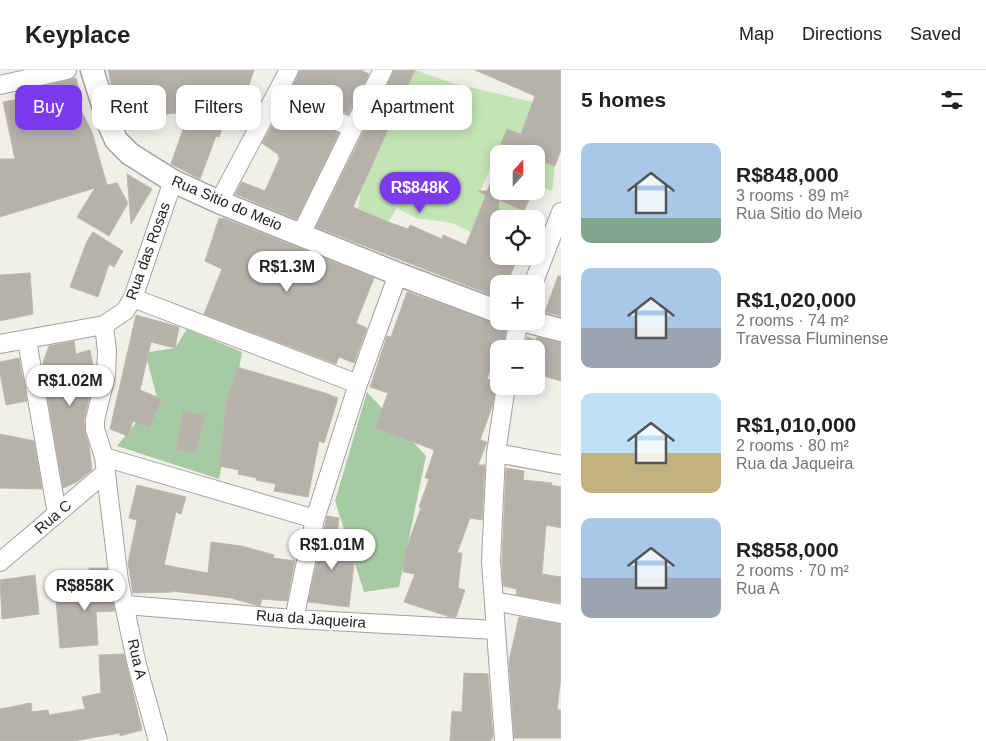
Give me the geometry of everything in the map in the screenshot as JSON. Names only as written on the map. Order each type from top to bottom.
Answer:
[{"type":"street","points":[[0,86],[67,70]]},
{"type":"street","name":"Rua Sitio do Meio","points":[[92,70],[116,140],[130,154],[173,181],[219,202],[490,309]]},
{"type":"street","points":[[282,85],[289,70]]},
{"type":"street","points":[[375,85],[383,70]]},
{"type":"street","points":[[219,202],[271,108]]},
{"type":"street","points":[[301,234],[353,128],[343,124]]},
{"type":"street","name":"Rua das Rosas","points":[[0,344],[104,325],[125,311],[133,298],[173,181]]},
{"type":"street","points":[[536,275],[561,212]]},
{"type":"street","points":[[294,619],[315,519],[358,384],[398,274]]},
{"type":"street","points":[[133,298],[358,384]]},
{"type":"street","name":"Rua A","points":[[104,325],[107,351],[106,375],[95,420],[95,430],[105,464],[119,581],[126,605],[137,665],[158,741]]},
{"type":"street","points":[[545,326],[561,330]]},
{"type":"street","points":[[26,340],[57,514]]},
{"type":"street","points":[[504,741],[491,562],[496,453],[505,395]]},
{"type":"street","points":[[496,453],[561,464]]},
{"type":"street","points":[[105,464],[315,519]]},
{"type":"street","name":"Rua C","points":[[0,562],[57,514],[105,464]]},
{"type":"street","points":[[494,601],[561,614]]},
{"type":"street","name":"Rua da Jaqueira","points":[[126,605],[294,619],[496,630]]},
{"type":"green space","points":[[415,70],[461,85],[408,85]]},
{"type":"green space","points":[[472,88],[533,102],[522,145],[490,145],[490,168],[480,192],[490,196],[490,200],[498,200],[520,210],[490,210],[490,221],[478,216],[471,232],[452,223],[416,218],[397,208],[386,225],[375,216],[358,208],[361,189],[388,130],[472,130]]},
{"type":"green space","points":[[545,162],[555,166],[552,191],[545,188]]},
{"type":"green space","points":[[187,329],[242,352],[219,479],[117,446],[157,397],[147,360],[149,352],[175,348]]},
{"type":"green space","points":[[367,392],[426,456],[399,587],[364,592],[335,501]]},
{"type":"building","points":[[108,70],[254,70],[249,85],[176,85],[176,113],[166,114],[166,85],[111,85]]},
{"type":"building","points":[[300,70],[361,70],[369,74],[363,85],[353,85],[353,104],[348,114],[343,112],[343,85],[293,85]]},
{"type":"building","points":[[394,70],[415,70],[408,85],[387,85]]},
{"type":"building","points":[[475,70],[561,70],[561,150],[555,166],[545,162],[545,145],[500,145],[507,129],[521,134],[535,96]]},
{"type":"building","points":[[76,78],[78,85],[49,85]]},
{"type":"building","points":[[15,100],[15,130],[82,130],[82,112],[92,132],[107,185],[117,183],[128,203],[109,236],[77,217],[95,188],[0,217],[0,159],[15,159],[3,102]]},
{"type":"building","points":[[271,127],[271,130],[332,130],[339,133],[297,219],[235,194],[242,182],[265,191],[280,157],[262,143]]},
{"type":"building","points":[[183,130],[222,130],[219,137],[216,136],[200,179],[171,164]]},
{"type":"building","points":[[364,130],[388,130],[353,207],[408,229],[410,225],[442,239],[443,235],[466,245],[486,195],[478,191],[487,191],[490,184],[490,200],[499,200],[499,210],[490,210],[490,265],[514,265],[511,275],[490,275],[490,295],[316,227]]},
{"type":"building","points":[[127,174],[152,189],[131,224]]},
{"type":"building","points":[[499,200],[529,200],[524,210]]},
{"type":"building","points":[[219,218],[374,278],[356,323],[367,328],[354,363],[339,357],[336,364],[204,314],[222,269],[205,261]]},
{"type":"building","points":[[93,232],[123,251],[114,267],[109,264],[98,297],[70,287],[87,241]]},
{"type":"building","points":[[30,273],[33,314],[0,321],[0,275]]},
{"type":"building","points":[[558,276],[561,276],[561,316],[545,312]]},
{"type":"building","points":[[407,292],[490,322],[490,330],[506,330],[504,340],[490,340],[490,370],[487,379],[490,380],[490,395],[494,395],[493,404],[480,440],[487,442],[478,465],[485,465],[482,520],[470,518],[457,553],[462,553],[458,588],[465,590],[456,617],[450,617],[404,602],[415,574],[403,572],[405,552],[421,508],[419,507],[429,479],[425,478],[434,451],[375,428],[388,393],[370,387],[387,336],[391,337]]},
{"type":"building","points":[[136,315],[179,327],[175,348],[151,342],[140,390],[162,399],[149,428],[133,421],[128,436],[110,429]]},
{"type":"building","points":[[537,337],[561,343],[561,381],[545,377],[545,340],[536,340]]},
{"type":"building","points":[[74,341],[76,354],[90,350],[95,374],[84,420],[92,470],[77,482],[63,488],[42,365],[49,346]]},
{"type":"building","points":[[19,358],[27,401],[6,405],[0,373],[0,362]]},
{"type":"building","points":[[237,367],[338,398],[324,443],[319,441],[308,497],[274,491],[276,484],[238,474],[239,470],[219,466],[226,403]]},
{"type":"building","points":[[183,411],[205,415],[196,453],[176,449]]},
{"type":"building","points":[[0,434],[34,441],[42,489],[0,488]]},
{"type":"building","points":[[506,468],[524,471],[523,480],[552,483],[551,485],[561,487],[561,528],[546,525],[542,574],[561,577],[561,603],[516,595],[517,589],[503,586],[502,562]]},
{"type":"building","points":[[137,485],[186,497],[181,514],[176,512],[164,565],[208,573],[211,542],[242,546],[274,555],[273,558],[295,561],[287,601],[262,599],[260,606],[231,598],[172,591],[133,593],[128,563],[137,520],[129,518]]},
{"type":"building","points":[[327,516],[339,518],[335,554],[355,556],[349,607],[308,602]]},
{"type":"building","points":[[89,568],[107,568],[115,611],[96,612],[98,645],[60,648],[56,600],[91,598]]},
{"type":"building","points":[[35,575],[39,614],[2,619],[0,580]]},
{"type":"building","points":[[519,617],[561,624],[561,676],[557,710],[561,710],[561,738],[514,738],[509,661]]},
{"type":"building","points":[[124,654],[142,730],[120,736],[120,733],[73,741],[0,741],[0,709],[31,703],[32,712],[48,710],[49,715],[85,709],[82,697],[101,693],[99,655]]},
{"type":"building","points":[[464,673],[488,674],[493,738],[491,738],[491,741],[450,741],[452,711],[462,712]]}]
